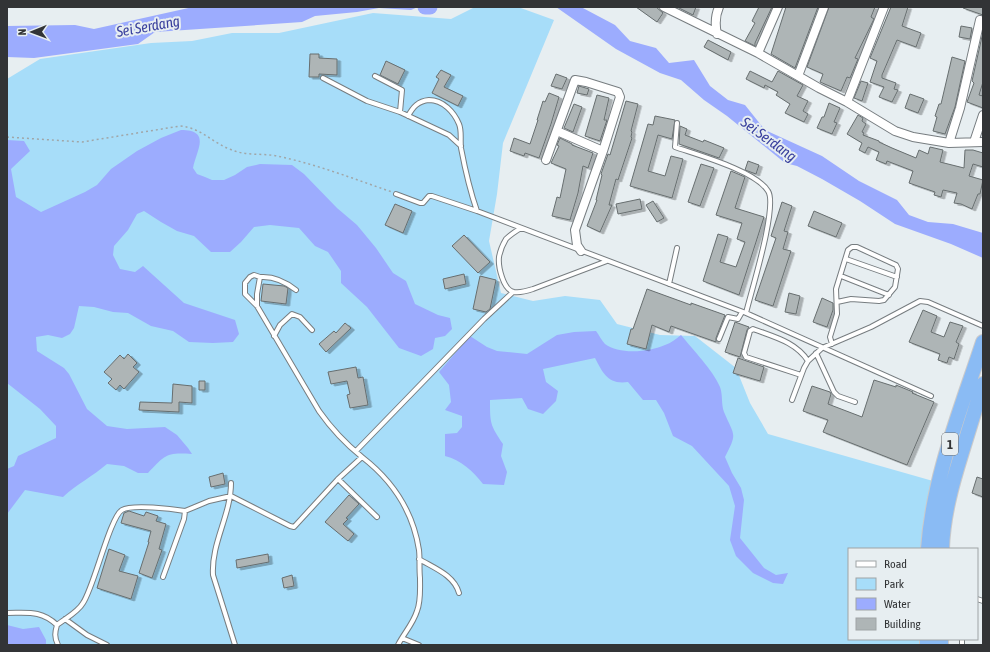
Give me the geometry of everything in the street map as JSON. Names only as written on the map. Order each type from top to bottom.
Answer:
[{"type":"highway","name":"1","points":[[928,548],[940,475],[983,342]]},
{"type":"highway","name":"1","points":[[942,548],[944,524],[949,498],[983,384]]},
{"type":"street","points":[[717,34],[716,14],[719,7]]},
{"type":"street","points":[[758,53],[778,7]]},
{"type":"street","points":[[798,76],[824,7]]},
{"type":"street","points":[[847,102],[884,7]]},
{"type":"street","points":[[668,8],[717,34],[758,53],[819,88],[847,102],[895,131],[913,138],[949,143],[983,142]]},
{"type":"street","points":[[949,143],[960,108],[980,20]]},
{"type":"street","points":[[546,160],[575,80],[618,92],[620,97],[603,151],[575,230],[577,245],[581,251]]},
{"type":"street","points":[[974,142],[983,115]]},
{"type":"street","points":[[556,131],[603,151]]},
{"type":"lane","points":[[375,76],[402,90],[400,112]]},
{"type":"lane","points":[[323,78],[367,101],[400,112],[449,135],[461,146]]},
{"type":"lane","points":[[408,116],[413,107],[420,102],[428,100],[435,101],[451,110],[459,124],[461,146],[471,195],[477,211]]},
{"type":"lane","points":[[677,123],[675,147],[747,173],[765,187],[770,194],[767,234],[744,312],[738,319],[728,317],[719,339]]},
{"type":"lane","points":[[396,194],[420,203],[423,203],[429,196],[432,196],[477,211],[744,312],[931,396]]},
{"type":"lane","points":[[513,292],[504,282],[500,271],[499,257],[507,238],[521,228]]},
{"type":"lane","points":[[832,344],[830,337],[837,314],[836,289],[848,250],[852,247],[857,247],[896,265],[898,270],[895,287],[884,300],[851,299],[837,302]]},
{"type":"lane","points":[[669,284],[677,248]]},
{"type":"lane","points":[[846,259],[897,277]]},
{"type":"lane","points":[[356,451],[484,319],[513,292],[533,289],[608,261]]},
{"type":"lane","points":[[296,290],[287,283],[269,277],[254,275],[250,277],[245,283],[244,287],[245,294],[257,306],[319,411],[336,433],[377,468],[391,484],[407,509],[416,535],[419,559],[420,598],[413,622],[398,645]]},
{"type":"lane","points":[[841,276],[889,295]]},
{"type":"lane","points":[[257,306],[257,294],[260,277]]},
{"type":"lane","points":[[792,400],[808,361],[822,348],[871,327],[920,302],[928,302],[983,326]]},
{"type":"lane","points":[[274,336],[280,325],[292,314],[300,317],[312,330]]},
{"type":"lane","points":[[801,375],[746,357],[744,354],[750,330],[753,329],[795,346],[804,354],[808,361]]},
{"type":"lane","points":[[816,353],[834,392],[838,396],[855,402]]},
{"type":"lane","points":[[58,645],[55,639],[55,632],[58,625],[81,607],[85,601],[105,544],[120,512],[126,508],[151,508],[185,511],[209,501],[231,496],[290,526],[294,526],[362,456]]},
{"type":"lane","points":[[338,479],[377,517]]},
{"type":"lane","points":[[231,483],[231,496],[215,552],[213,575],[234,645]]},
{"type":"lane","points":[[163,577],[184,519],[185,511]]},
{"type":"lane","points":[[419,559],[456,583],[459,593]]},
{"type":"lane","points":[[7,613],[36,613],[44,615],[58,625]]},
{"type":"lane","points":[[65,619],[87,635],[107,645]]},
{"type":"lane","points":[[402,638],[419,645]]},
{"type":"path","points":[[7,137],[82,142],[180,126],[190,127],[232,150],[249,154],[277,156],[338,173],[396,194]]},
{"type":"green space","points":[[475,7],[518,7],[554,20],[503,143],[497,194],[489,241],[501,293],[533,301],[565,296],[600,300],[617,324],[660,335],[695,336],[736,368],[750,403],[768,434],[933,481],[925,548],[848,548],[848,640],[926,640],[926,645],[7,645],[7,79],[40,59],[151,43],[192,41],[232,33],[279,33],[373,13],[451,19]]},
{"type":"water","points":[[193,7],[418,7],[411,10],[379,8],[357,12],[315,16],[302,22],[155,32],[138,44],[34,58],[7,57],[7,26],[75,25],[94,29]]},
{"type":"water","points":[[556,7],[581,7],[615,25],[630,41],[656,48],[669,63],[694,60],[710,86],[728,100],[745,105],[765,130],[822,156],[859,181],[897,200],[909,215],[928,222],[953,224],[983,233],[983,258],[951,244],[895,224],[860,201],[822,179],[797,166],[785,163],[727,116],[704,100],[681,80],[660,73],[616,49]]},
{"type":"water","points":[[181,130],[191,131],[199,138],[199,149],[193,168],[197,174],[212,180],[224,180],[247,167],[260,164],[292,165],[304,174],[337,208],[357,225],[376,248],[393,273],[406,281],[415,304],[438,315],[450,318],[452,329],[445,336],[435,338],[433,349],[421,356],[399,348],[367,307],[341,283],[341,271],[328,252],[315,246],[299,228],[270,225],[254,227],[230,252],[211,252],[194,236],[177,231],[144,211],[137,214],[128,230],[114,246],[113,255],[120,269],[135,272],[143,266],[184,303],[235,320],[239,334],[233,342],[189,342],[173,331],[151,326],[128,313],[79,306],[74,328],[70,334],[62,338],[48,335],[36,337],[37,351],[64,368],[69,374],[87,409],[107,426],[127,429],[165,427],[177,435],[192,454],[171,454],[158,462],[148,473],[138,473],[124,466],[107,464],[63,497],[25,490],[7,514],[7,469],[14,466],[18,456],[56,438],[56,426],[40,409],[7,383],[7,140],[24,141],[30,151],[11,169],[16,197],[41,212],[97,185],[111,169],[137,151],[161,138]]},
{"type":"water","points":[[596,331],[605,344],[618,350],[626,351],[643,351],[659,347],[669,343],[681,335],[708,367],[720,387],[723,409],[733,434],[732,443],[725,457],[741,488],[744,500],[740,538],[764,568],[776,575],[788,573],[783,584],[773,583],[753,573],[736,556],[730,540],[735,506],[729,486],[692,446],[673,436],[664,413],[656,400],[643,400],[628,382],[616,382],[611,380],[604,373],[595,358],[543,369],[546,382],[558,391],[556,401],[543,414],[528,409],[522,398],[490,400],[492,424],[495,432],[503,444],[501,456],[507,472],[504,485],[483,484],[466,467],[456,460],[445,456],[445,434],[457,433],[462,427],[462,416],[445,410],[451,402],[449,385],[439,372],[470,336],[487,347],[497,351],[527,354],[557,335],[574,332]]},
{"type":"water","points":[[7,625],[23,629],[39,627],[46,640],[46,645],[7,645]]},
{"type":"building","points":[[636,7],[656,7],[663,13],[657,22]]},
{"type":"building","points":[[677,7],[696,7],[693,15]]},
{"type":"building","points":[[759,7],[772,7],[755,46],[745,41],[755,23],[752,21]]},
{"type":"building","points":[[786,7],[818,7],[795,68],[771,54]]},
{"type":"building","points":[[829,7],[875,7],[871,17],[874,19],[855,58],[858,59],[850,78],[847,77],[841,91],[820,82],[823,74],[807,67]]},
{"type":"building","points":[[891,7],[908,7],[902,26],[921,33],[916,47],[897,40],[882,75],[882,78],[896,83],[894,89],[898,90],[892,102],[879,97],[884,87],[870,82],[877,61],[870,58]]},
{"type":"building","points":[[983,7],[983,15],[963,8]]},
{"type":"building","points":[[961,26],[972,28],[970,39],[959,37]]},
{"type":"building","points":[[983,32],[983,82],[979,95],[983,96],[983,108],[967,102],[974,83],[972,81]]},
{"type":"building","points":[[708,40],[731,52],[728,60],[704,47]]},
{"type":"building","points":[[310,54],[319,54],[319,58],[337,59],[337,75],[319,74],[319,77],[309,77]]},
{"type":"building","points":[[952,57],[965,61],[955,107],[945,134],[933,131],[937,117],[935,116],[939,104],[941,104]]},
{"type":"building","points":[[386,61],[405,70],[398,84],[380,75]]},
{"type":"building","points":[[441,70],[451,75],[444,87],[463,96],[458,106],[432,93],[439,79],[436,77]]},
{"type":"building","points":[[750,71],[772,82],[778,71],[803,85],[797,96],[808,101],[803,111],[808,114],[804,122],[785,113],[790,104],[776,95],[778,92],[765,85],[764,88],[746,79]]},
{"type":"building","points":[[556,74],[567,78],[562,89],[551,86]]},
{"type":"building","points":[[861,81],[868,83],[862,101],[854,98]]},
{"type":"building","points":[[579,86],[589,89],[587,95],[577,93]]},
{"type":"building","points":[[549,93],[559,97],[539,158],[525,153],[524,156],[510,151],[514,138],[530,144],[543,101],[545,102]]},
{"type":"building","points":[[910,94],[924,99],[918,113],[905,108]]},
{"type":"building","points":[[597,95],[609,98],[604,120],[607,120],[600,141],[585,136]]},
{"type":"building","points":[[626,101],[638,104],[631,131],[632,138],[618,180],[616,179],[609,205],[612,205],[600,232],[587,226],[597,200],[601,174],[608,154],[610,155]]},
{"type":"building","points":[[829,103],[840,108],[834,122],[837,123],[832,134],[817,128],[822,117],[824,117]]},
{"type":"building","points":[[574,104],[582,107],[573,132],[564,128]]},
{"type":"building","points":[[858,115],[863,118],[862,121],[866,124],[862,132],[864,133],[863,135],[916,158],[919,150],[928,154],[930,147],[943,150],[940,162],[964,168],[965,150],[973,150],[983,153],[983,167],[973,164],[969,176],[983,180],[980,194],[978,194],[972,209],[961,204],[954,203],[957,193],[943,190],[941,197],[934,195],[935,192],[909,183],[913,171],[887,161],[886,164],[876,160],[879,152],[868,147],[865,153],[859,150],[862,143],[847,134]]},
{"type":"building","points":[[655,116],[675,120],[672,139],[658,135],[648,171],[665,176],[671,156],[683,159],[672,198],[630,186],[648,124],[653,125]]},
{"type":"building","points":[[680,126],[687,129],[685,135],[703,142],[704,140],[724,148],[719,158],[679,144]]},
{"type":"building","points":[[560,138],[572,145],[593,153],[588,168],[583,166],[578,193],[570,220],[552,216],[557,197],[560,198],[566,169],[551,163],[559,146],[557,145]]},
{"type":"building","points":[[748,161],[759,165],[756,174],[745,170]]},
{"type":"building","points":[[701,164],[714,168],[700,206],[688,202]]},
{"type":"building","points":[[731,171],[745,177],[735,208],[764,217],[739,295],[703,281],[718,234],[728,237],[720,262],[736,267],[745,242],[737,239],[742,223],[716,215]]},
{"type":"building","points":[[640,199],[642,209],[618,214],[616,204]]},
{"type":"building","points":[[653,201],[664,218],[657,222],[646,205]]},
{"type":"building","points":[[782,202],[792,206],[784,231],[788,232],[783,249],[791,251],[773,306],[755,300],[776,238],[771,236]]},
{"type":"building","points":[[395,204],[412,211],[403,233],[385,225]]},
{"type":"building","points":[[814,211],[842,223],[836,237],[808,226]]},
{"type":"building","points":[[464,235],[490,262],[478,273],[452,246]]},
{"type":"building","points":[[464,274],[466,284],[445,289],[443,279]]},
{"type":"building","points":[[480,276],[496,280],[490,309],[486,312],[473,309]]},
{"type":"building","points":[[263,284],[284,286],[288,288],[286,304],[261,301]]},
{"type":"building","points":[[647,289],[691,305],[691,303],[725,315],[716,338],[716,342],[671,326],[669,332],[652,325],[646,349],[627,344],[631,329],[633,329]]},
{"type":"building","points":[[789,293],[800,296],[796,314],[785,312]]},
{"type":"building","points":[[822,298],[833,303],[833,310],[827,327],[813,322]]},
{"type":"building","points":[[923,310],[937,316],[931,332],[944,337],[950,322],[963,326],[956,342],[959,344],[954,359],[949,357],[947,363],[938,360],[940,354],[909,342]]},
{"type":"building","points":[[735,322],[749,327],[740,357],[725,352]]},
{"type":"building","points":[[345,323],[351,328],[326,352],[319,344],[334,331],[336,333]]},
{"type":"building","points":[[128,354],[137,363],[133,367],[139,372],[124,389],[120,385],[116,390],[108,383],[112,379],[104,372],[120,355],[124,359]]},
{"type":"building","points":[[738,358],[764,367],[760,381],[733,373]]},
{"type":"building","points":[[356,367],[358,378],[363,377],[368,405],[350,408],[347,395],[350,394],[347,381],[331,384],[328,372]]},
{"type":"building","points":[[874,380],[896,387],[896,385],[934,402],[907,465],[823,432],[828,420],[803,411],[812,386],[830,392],[831,394],[828,404],[862,417]]},
{"type":"building","points":[[199,381],[205,381],[205,390],[199,390]]},
{"type":"building","points":[[173,384],[192,386],[192,403],[179,402],[179,412],[139,410],[140,402],[172,403]]},
{"type":"building","points":[[223,473],[225,484],[211,487],[209,477]]},
{"type":"building","points":[[977,477],[983,479],[983,497],[972,493]]},
{"type":"building","points":[[349,495],[359,504],[346,518],[348,519],[343,524],[354,534],[348,541],[325,522]]},
{"type":"building","points":[[129,511],[144,516],[146,512],[158,516],[156,521],[166,524],[159,549],[162,550],[152,578],[139,573],[151,531],[121,523],[124,513]]},
{"type":"building","points":[[109,549],[125,555],[119,571],[138,576],[131,599],[97,588]]},
{"type":"building","points":[[268,554],[269,562],[237,568],[236,560]]},
{"type":"building","points":[[292,575],[294,586],[284,588],[282,578]]},
{"type":"waterway","name":"Sei Serdang","points":[[425,7],[430,7]]}]
